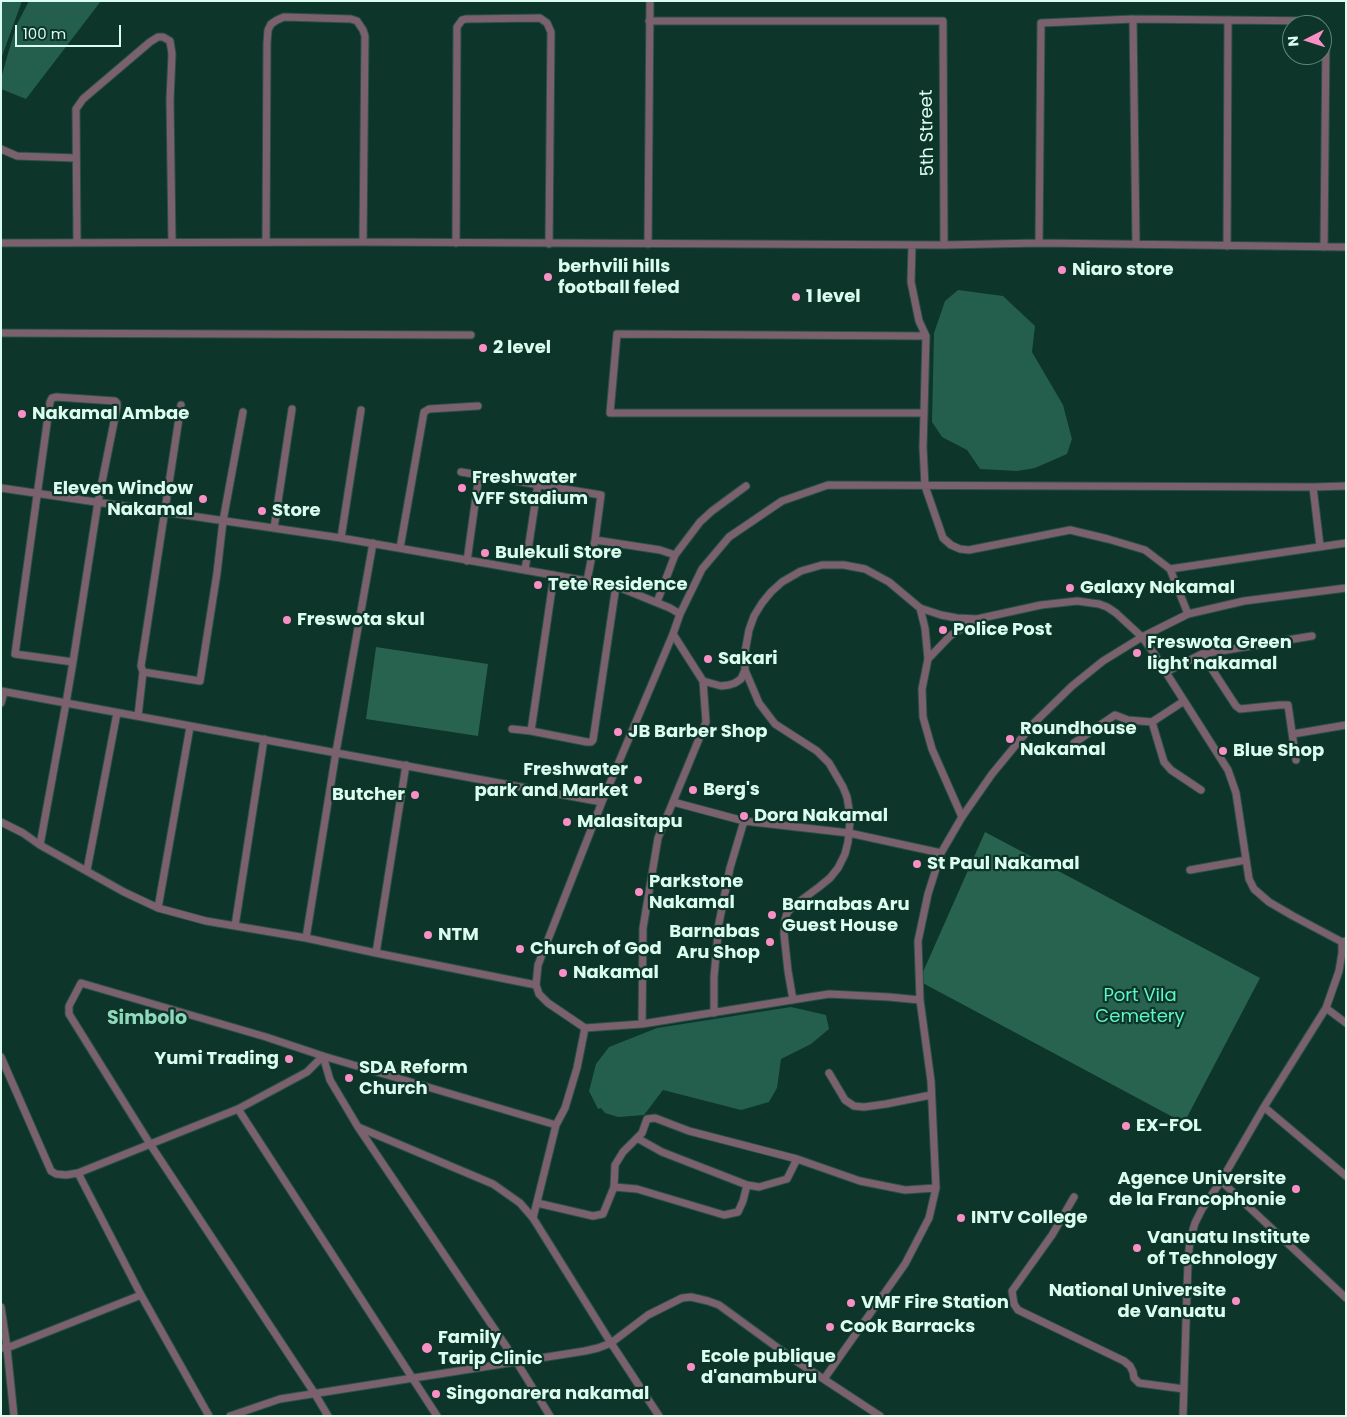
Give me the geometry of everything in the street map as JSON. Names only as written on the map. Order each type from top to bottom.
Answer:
[{"type":"street","points":[[648,244],[650,1]]},
{"type":"street","points":[[266,242],[268,30],[271,24],[284,17],[351,19],[356,21],[363,30],[365,36],[363,242]]},
{"type":"street","points":[[456,243],[457,27],[462,20],[466,19],[540,18],[547,22],[551,32],[549,244]]},
{"type":"street","points":[[1133,19],[1136,244]]},
{"type":"street","points":[[1039,243],[1041,23],[1133,19],[1282,21]]},
{"type":"street","points":[[1227,246],[1228,20]]},
{"type":"street","name":"5th Street","points":[[650,22],[943,21],[944,245]]},
{"type":"street","points":[[77,242],[76,109],[82,99],[158,37],[167,38],[170,41],[172,54],[170,100],[172,242]]},
{"type":"street","points":[[1324,247],[1326,65]]},
{"type":"street","points":[[1,149],[17,156],[76,158]]},
{"type":"street","points":[[1,243],[363,242],[944,245],[1039,243],[1346,247]]},
{"type":"street","points":[[912,245],[911,282],[919,321],[926,336],[923,446],[925,486],[944,538],[951,545],[969,550],[1070,530],[1145,550],[1170,569],[1188,614]]},
{"type":"street","points":[[1,332],[471,335]]},
{"type":"street","points":[[924,413],[610,413],[617,334],[926,336]]},
{"type":"street","points":[[40,844],[73,662],[98,502],[117,407],[115,400],[56,397],[52,398],[50,402],[15,654],[73,662]]},
{"type":"street","points":[[138,716],[143,672],[141,666],[181,405]]},
{"type":"street","points":[[400,548],[424,412],[429,409],[478,406]]},
{"type":"street","points":[[274,528],[292,409]]},
{"type":"street","points":[[341,538],[361,410]]},
{"type":"street","points":[[143,672],[200,681],[223,521],[243,412]]},
{"type":"street","points":[[461,472],[601,495],[587,581]]},
{"type":"street","points":[[466,560],[479,475]]},
{"type":"street","points":[[524,570],[538,484]]},
{"type":"street","points":[[920,1000],[829,994],[642,1024],[585,1028],[548,1003],[539,994],[536,985],[538,965],[602,802],[680,614],[702,569],[729,536],[782,502],[828,485],[1346,486]]},
{"type":"street","points":[[657,602],[675,555],[700,522],[746,486]]},
{"type":"street","points":[[1313,487],[1320,546]]},
{"type":"street","points":[[1,488],[373,543],[616,586],[657,602],[680,614]]},
{"type":"street","points":[[595,540],[660,550],[675,555]]},
{"type":"street","points":[[306,938],[336,752],[373,543]]},
{"type":"street","points":[[1170,569],[1346,543]]},
{"type":"street","points":[[703,681],[720,686],[736,683],[745,670],[746,642],[754,616],[771,592],[782,582],[801,571],[822,565],[844,565],[865,569],[889,582],[920,608],[941,615],[965,619],[977,619],[1064,601],[1089,602],[1107,607],[1142,637],[1205,733],[1231,778],[1238,801],[1246,860],[1251,884],[1254,889],[1260,895],[1293,916],[1344,942],[1339,972],[1326,1008],[1195,1223],[1190,1240],[1188,1261],[1183,1416]]},
{"type":"street","points":[[530,731],[554,575]]},
{"type":"street","points":[[512,729],[587,742],[593,740],[616,586]]},
{"type":"street","points":[[824,1379],[905,1264],[928,1218],[936,1188],[931,1081],[920,1000],[918,941],[928,894],[941,853],[962,817],[992,774],[1034,723],[1072,686],[1103,661],[1142,637],[1188,614],[1244,601],[1346,588]]},
{"type":"street","points":[[920,608],[925,628],[928,659],[922,689],[924,717],[932,748],[962,817]]},
{"type":"street","points":[[928,659],[950,636],[977,619]]},
{"type":"street","points":[[642,1024],[643,928],[658,838],[706,722],[703,681],[673,634]]},
{"type":"street","points":[[1166,672],[1202,654],[1312,636]]},
{"type":"street","points":[[1202,654],[1236,706],[1240,709],[1280,704],[1288,705],[1296,760]]},
{"type":"street","points":[[745,670],[759,703],[775,724],[816,751],[829,763],[847,797],[850,821],[848,842],[845,854],[838,868],[830,878],[792,907],[785,920],[784,934],[793,1000]]},
{"type":"street","points":[[1,703],[2,691],[602,802]]},
{"type":"street","points":[[1074,743],[1115,715],[1128,720],[1152,722],[1184,701]]},
{"type":"street","points":[[87,870],[116,713]]},
{"type":"street","points":[[1152,722],[1164,762],[1171,770],[1201,790]]},
{"type":"street","points":[[1292,734],[1346,725]]},
{"type":"street","points":[[158,908],[190,727]]},
{"type":"street","points":[[235,926],[264,739]]},
{"type":"street","points":[[376,953],[406,765]]},
{"type":"street","points":[[673,802],[744,821],[849,833],[941,853]]},
{"type":"street","points":[[714,1012],[714,977],[719,923],[730,868],[744,821]]},
{"type":"street","points":[[1,822],[124,892],[158,908],[206,921],[306,938],[536,985]]},
{"type":"street","points":[[1190,870],[1246,860]]},
{"type":"street","points":[[328,1416],[150,1144],[69,1014],[69,1006],[81,983],[556,1125]]},
{"type":"street","points":[[1326,1008],[1346,1023]]},
{"type":"street","points":[[533,1218],[556,1125],[565,1108],[578,1068],[585,1028]]},
{"type":"street","points":[[1,1057],[51,1170],[56,1174],[66,1175],[78,1173],[238,1109],[307,1072],[323,1056]]},
{"type":"street","points":[[323,1056],[330,1080],[358,1127],[516,1361],[550,1416]]},
{"type":"street","points":[[830,1073],[845,1100],[854,1106],[864,1107],[886,1104],[931,1095]]},
{"type":"street","points":[[1264,1107],[1346,1176]]},
{"type":"street","points":[[238,1109],[437,1416]]},
{"type":"street","points":[[537,1203],[593,1216],[602,1214],[614,1187],[615,1165],[623,1152],[642,1133],[647,1119],[655,1118],[689,1131],[797,1159],[860,1181],[906,1190],[936,1188]]},
{"type":"street","points":[[358,1127],[493,1184],[520,1202],[533,1218],[659,1416]]},
{"type":"street","points":[[637,1138],[662,1152],[747,1185],[759,1187],[787,1179],[797,1159]]},
{"type":"street","points":[[78,1173],[141,1295],[208,1416]]},
{"type":"street","points":[[1221,1181],[1346,1298]]},
{"type":"street","points":[[614,1187],[638,1189],[724,1215],[738,1212],[747,1185]]},
{"type":"street","points":[[1074,1197],[1052,1235],[1012,1291],[1014,1304],[1018,1310],[1124,1360],[1130,1366],[1134,1378],[1139,1383],[1184,1389]]},
{"type":"street","points":[[4,1348],[141,1295]]},
{"type":"street","points":[[230,1416],[280,1400],[585,1351],[611,1343],[648,1316],[682,1298],[698,1298],[718,1305],[793,1359],[880,1416]]},
{"type":"street","points":[[1,1307],[4,1348],[14,1416]]},
{"type":"green space","points":[[1,1],[22,1],[1,59]]},
{"type":"green space","points":[[29,1],[101,1],[26,99],[1,89],[1,78],[16,26]]},
{"type":"green space","points":[[958,290],[1003,296],[1035,326],[1032,352],[1063,405],[1072,439],[1067,454],[1035,468],[1017,471],[980,469],[967,450],[942,437],[932,422],[934,333],[945,301]]},
{"type":"green space","points":[[376,647],[488,664],[478,736],[366,719]]},
{"type":"green space","name":"Port Vila Cemetery","points":[[985,832],[1260,978],[1184,1123],[919,981]]},
{"type":"green space","points":[[791,1007],[826,1015],[829,1029],[811,1044],[781,1059],[777,1088],[769,1102],[741,1110],[663,1090],[644,1115],[618,1117],[605,1113],[601,1108],[598,1109],[589,1091],[596,1064],[609,1047],[657,1028]]},
{"type":"place","name":"Niaro store","points":[[1062,270]]},
{"type":"place","name":"berhvili hills football feled","points":[[548,277]]},
{"type":"place","name":"1 level","points":[[796,297]]},
{"type":"place","name":"2 level","points":[[483,348]]},
{"type":"place","name":"Nakamal Ambae","points":[[22,414]]},
{"type":"place","name":"Freshwater VFF Stadium","points":[[462,488]]},
{"type":"place","name":"Eleven Window Nakamal","points":[[203,499]]},
{"type":"place","name":"Store","points":[[262,511]]},
{"type":"place","name":"Bulekuli Store","points":[[485,553]]},
{"type":"place","name":"Tete Residence","points":[[538,585]]},
{"type":"place","name":"Galaxy Nakamal","points":[[1070,588]]},
{"type":"place","name":"Freswota skul","points":[[287,620]]},
{"type":"place","name":"Police Post","points":[[943,630]]},
{"type":"place","name":"Freswota Green light nakamal","points":[[1137,653]]},
{"type":"place","name":"Sakari","points":[[708,659]]},
{"type":"place","name":"JB Barber Shop","points":[[618,732]]},
{"type":"place","name":"Roundhouse Nakamal","points":[[1010,739]]},
{"type":"place","name":"Blue Shop","points":[[1223,751]]},
{"type":"place","name":"Freshwater park and Market","points":[[638,780]]},
{"type":"place","name":"Berg's","points":[[693,790]]},
{"type":"place","name":"Butcher","points":[[415,795]]},
{"type":"place","name":"Dora Nakamal","points":[[744,816]]},
{"type":"place","name":"Malasitapu","points":[[567,822]]},
{"type":"place","name":"St Paul Nakamal","points":[[917,864]]},
{"type":"place","name":"Parkstone Nakamal","points":[[639,892]]},
{"type":"place","name":"Barnabas Aru Guest House","points":[[772,915]]},
{"type":"place","name":"NTM","points":[[428,935]]},
{"type":"place","name":"Barnabas Aru Shop","points":[[770,942]]},
{"type":"place","name":"Church of God","points":[[520,949]]},
{"type":"place","name":"Nakamal","points":[[563,973]]},
{"type":"place","name":"Yumi Trading","points":[[289,1059]]},
{"type":"place","name":"SDA Reform Church","points":[[349,1078]]},
{"type":"place","name":"EX-FOL","points":[[1126,1126]]},
{"type":"place","name":"Agence Universite de la Francophonie","points":[[1296,1189]]},
{"type":"place","name":"INTV College","points":[[961,1218]]},
{"type":"place","name":"Vanuatu Institute of Technology","points":[[1137,1248]]},
{"type":"place","name":"National Universite de Vanuatu","points":[[1236,1301]]},
{"type":"place","name":"VMF Fire Station","points":[[851,1303]]},
{"type":"place","name":"Cook Barracks","points":[[830,1327]]},
{"type":"place","name":"Family Tarip Clinic","points":[[427,1348]]},
{"type":"place","name":"Ecole publique d'anamburu","points":[[691,1367]]},
{"type":"place","name":"Singonarera nakamal","points":[[436,1394]]},
{"type":"district","name":"Simbolo","points":[[147,1019]]}]
